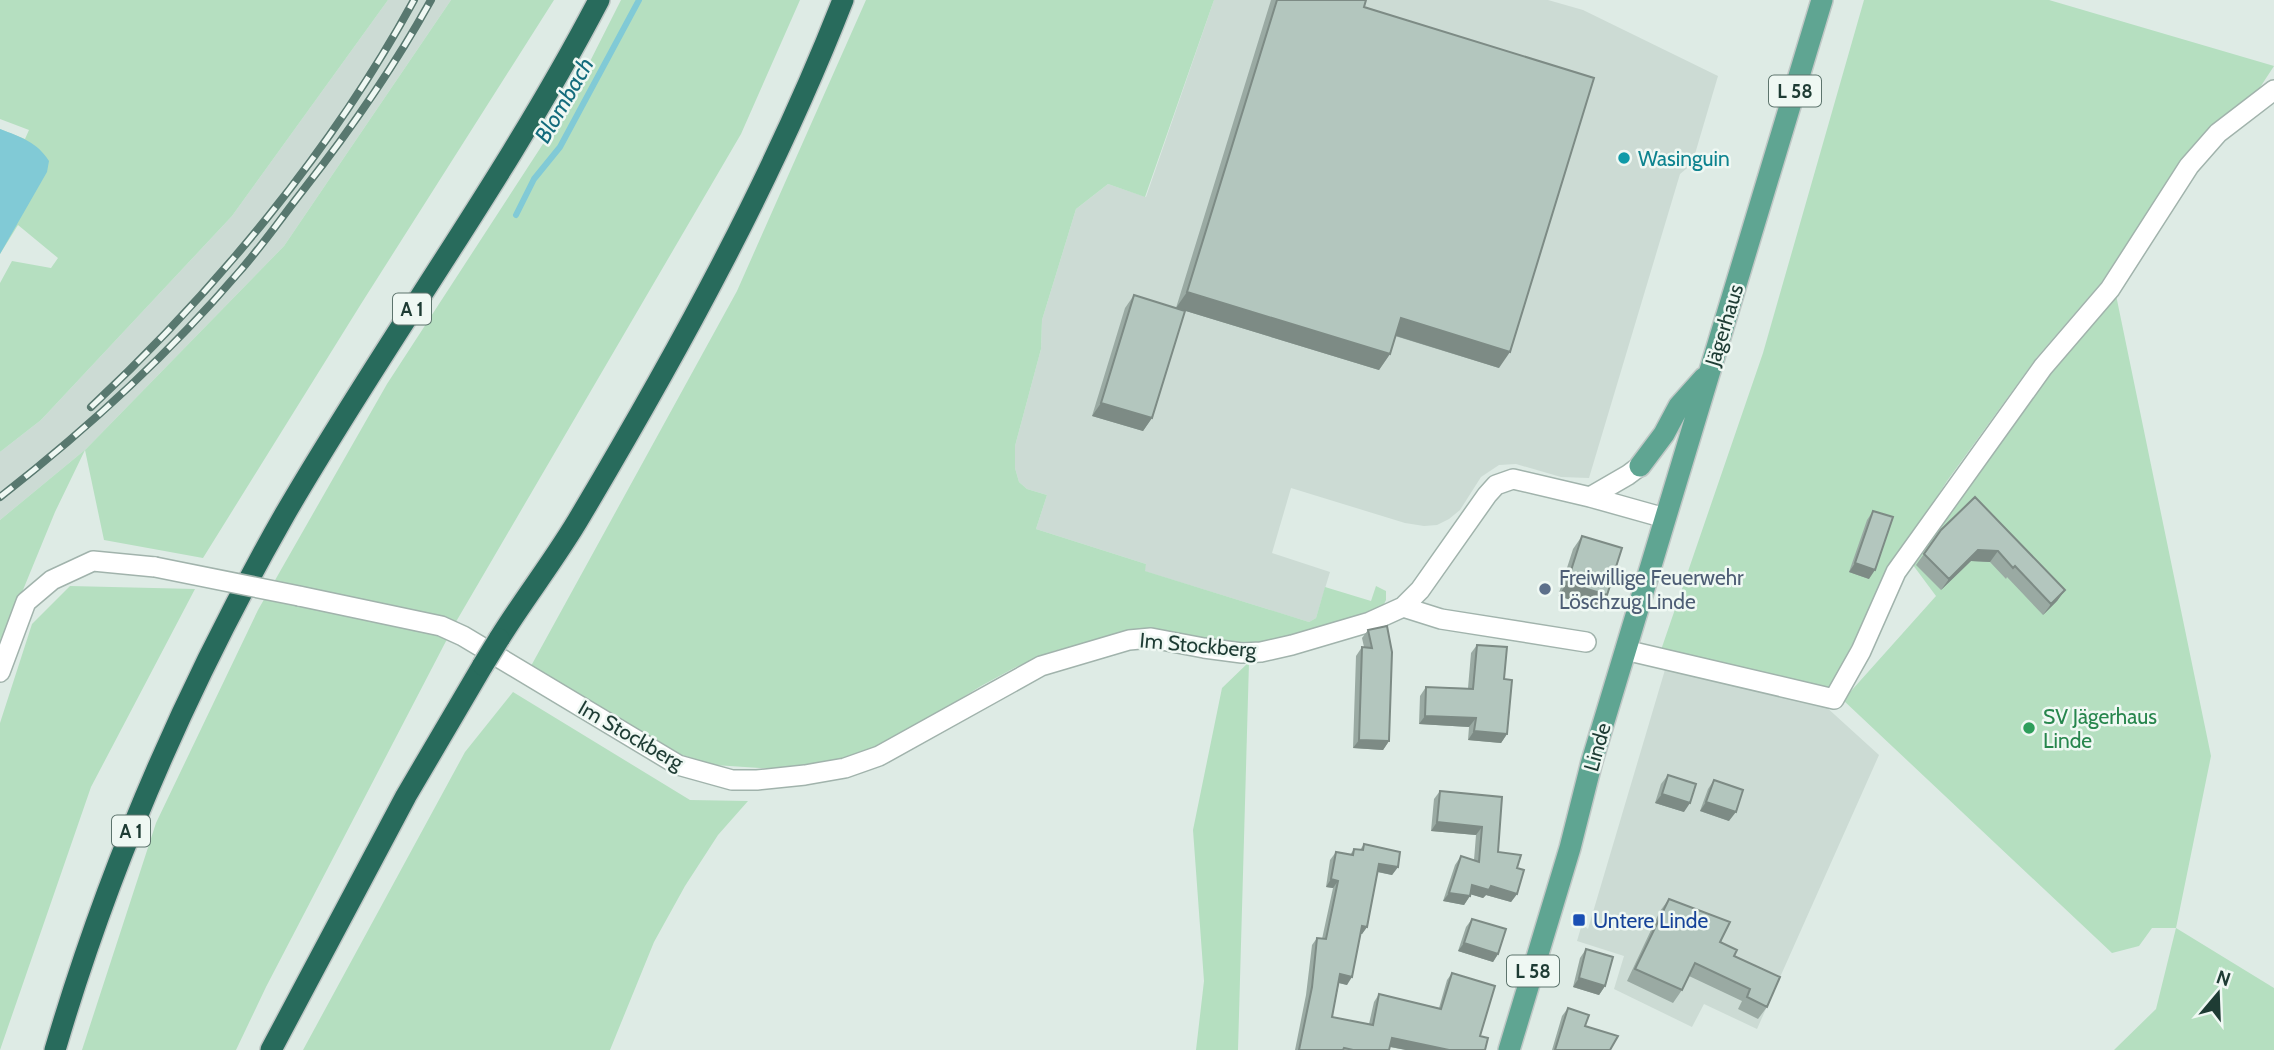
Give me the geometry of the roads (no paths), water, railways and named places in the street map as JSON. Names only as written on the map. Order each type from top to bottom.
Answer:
[{"type":"highway","name":"A 1","points":[[55,1050],[111,878],[151,780],[228,620],[293,502],[424,290],[523,137],[599,0]]},
{"type":"highway","points":[[271,1050],[405,796],[499,639],[579,518],[675,352],[773,160],[844,0]]},
{"type":"main road","name":"Jägerhaus","points":[[1625,650],[1822,0]]},
{"type":"main road","points":[[1640,466],[1657,444],[1679,406],[1710,371]]},
{"type":"main road","name":"Linde","points":[[1509,1050],[1567,859],[1592,761],[1625,650]]},
{"type":"street","points":[[1625,650],[1834,699],[1861,651],[1896,572],[2036,378],[2110,289],[2189,166],[2218,133],[2274,90]]},
{"type":"street","points":[[1590,497],[1640,466]]},
{"type":"street","name":"Im Stockberg","points":[[0,671],[26,602],[52,580],[93,561],[155,567],[441,626],[473,642],[678,765],[707,775],[744,780],[805,775],[845,768],[879,756],[1041,666],[1129,640],[1151,638],[1242,653],[1261,652],[1292,646],[1370,622],[1403,607],[1420,590],[1496,485],[1513,479],[1665,518]]},
{"type":"street","points":[[1403,607],[1441,619],[1586,642]]},
{"type":"water","points":[[0,129],[34,145],[49,161],[47,172],[0,254]]},
{"type":"waterway","name":"Blombach","points":[[516,215],[534,179],[560,147],[639,0]]},
{"type":"railway","points":[[91,407],[182,315],[269,216],[347,110],[414,0]]},
{"type":"railway","points":[[0,497],[64,445],[155,362],[239,272],[355,120],[431,0]]},
{"type":"place","name":"Wasinguin","points":[[1624,158]]},
{"type":"place","name":"Freiwillige Feuerwehr Löschzug Linde","points":[[1545,589]]},
{"type":"place","name":"SV Jägerhaus Linde","points":[[2029,728]]},
{"type":"place","name":"Untere Linde","points":[[1579,920]]}]
